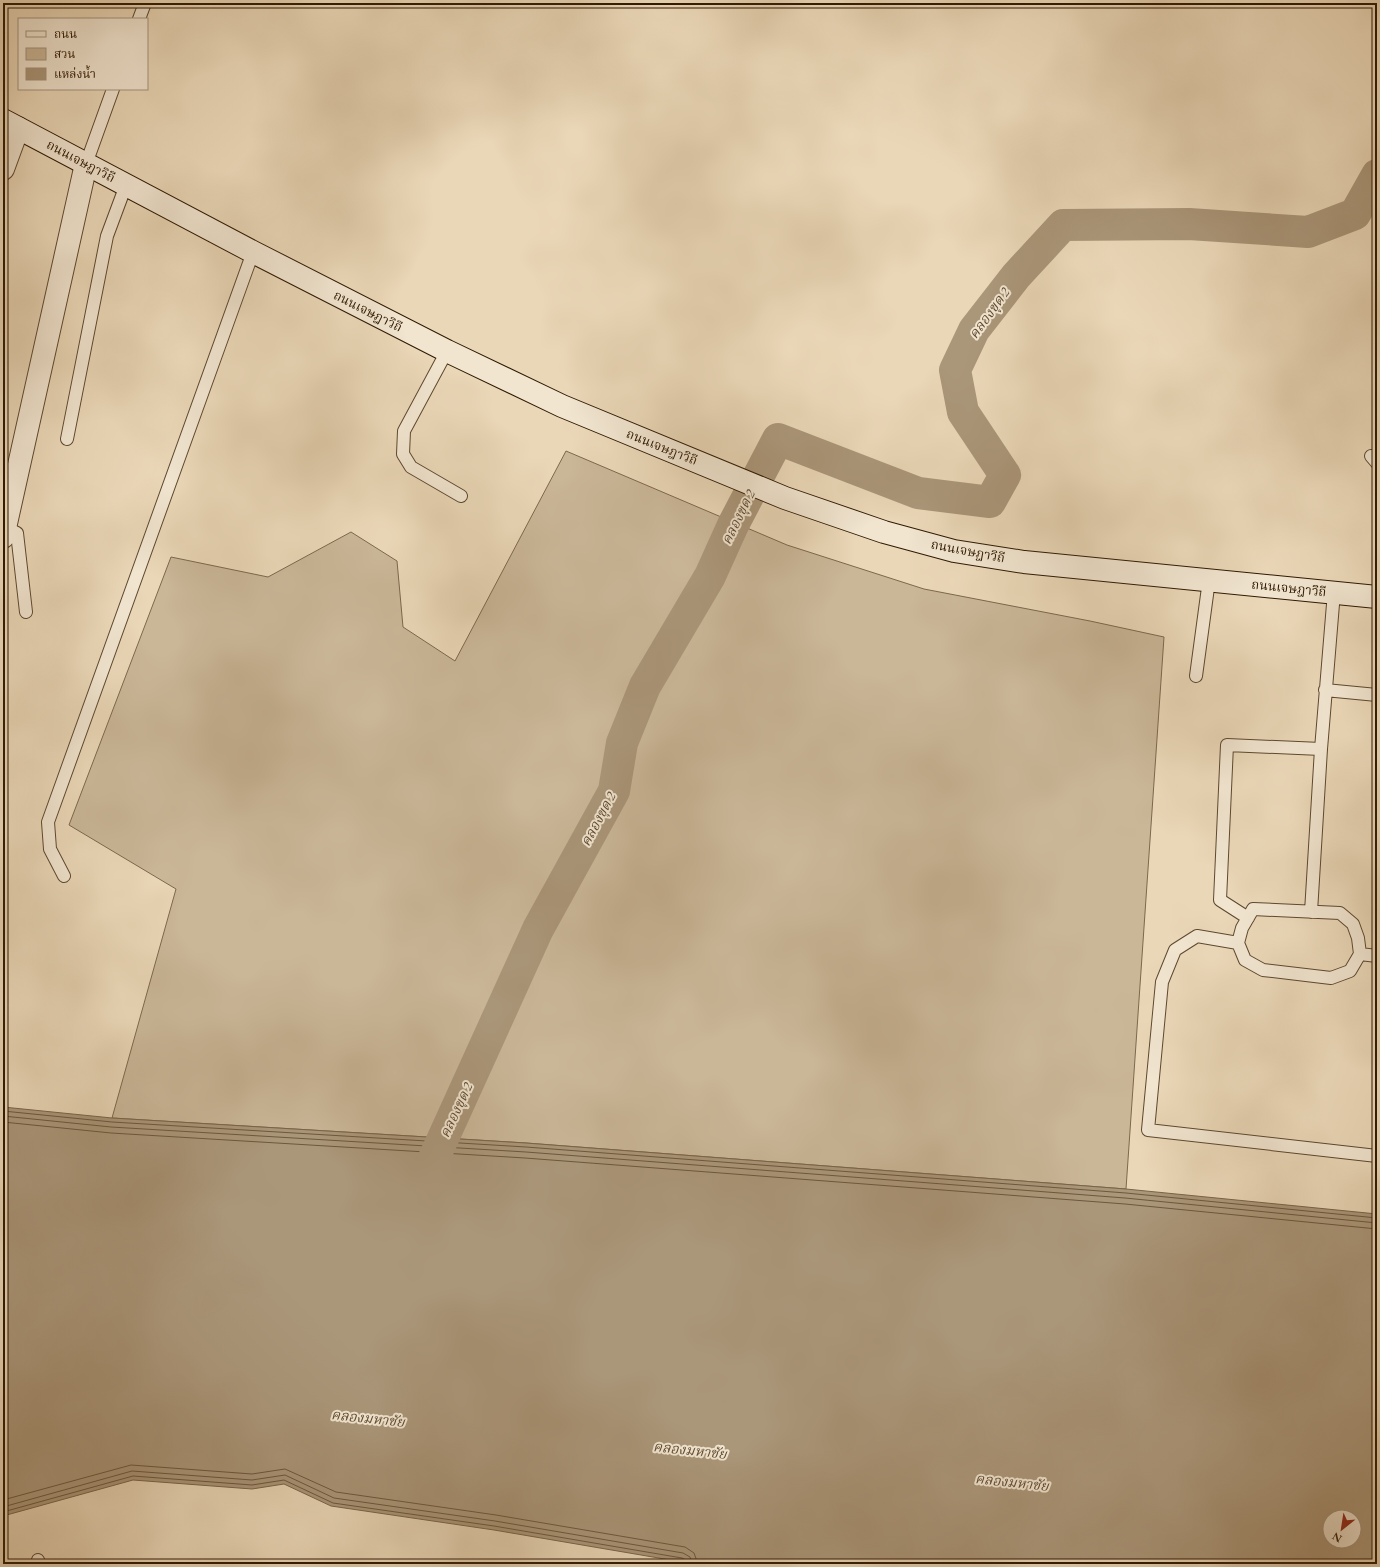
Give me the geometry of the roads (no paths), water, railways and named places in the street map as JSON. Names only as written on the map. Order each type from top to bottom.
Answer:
[{"type":"street","name":"ถนนเจษฎาวิถี","points":[[11,124],[253,252],[447,351],[562,406],[764,489],[884,532],[954,550],[1024,562],[1377,597]]},
{"type":"street","points":[[3,169],[11,124]]},
{"type":"street","points":[[4,532],[86,164]]},
{"type":"lane","points":[[139,18],[144,3]]},
{"type":"lane","points":[[86,164],[113,90]]},
{"type":"lane","points":[[67,439],[107,236],[126,185]]},
{"type":"lane","points":[[64,876],[50,849],[48,822],[253,252]]},
{"type":"lane","points":[[447,351],[404,431],[403,454],[411,467],[460,496]]},
{"type":"lane","points":[[4,532],[17,533],[26,612]]},
{"type":"lane","points":[[1196,676],[1209,580]]},
{"type":"lane","points":[[1311,912],[1321,749],[1334,592]]},
{"type":"lane","points":[[1326,690],[1377,695]]},
{"type":"lane","points":[[1248,918],[1220,900],[1227,745],[1321,749]]},
{"type":"lane","points":[[1253,909],[1340,913],[1352,924],[1358,938],[1360,954],[1350,971],[1331,978],[1263,970],[1245,960],[1238,944],[1242,928],[1248,918],[1253,909]]},
{"type":"lane","points":[[1238,944],[1197,936],[1175,950],[1162,982],[1148,1130],[1377,1156]]},
{"type":"lane","points":[[1360,954],[1377,956]]},
{"type":"water","name":"คลองมหาชัย","points":[[3,1107],[112,1118],[526,1143],[1126,1189],[1377,1214],[1377,1564],[694,1564],[494,1530],[331,1506],[284,1484],[252,1489],[133,1480],[3,1516]]},
{"type":"waterway","name":"คลองขุด 2","points":[[425,1178],[538,929],[614,791],[622,743],[645,686],[710,576],[733,525],[778,439],[918,493],[990,502],[1005,475],[963,412],[955,370],[974,330],[1016,276],[1063,225],[1189,224],[1308,232],[1355,214],[1377,175]]}]
